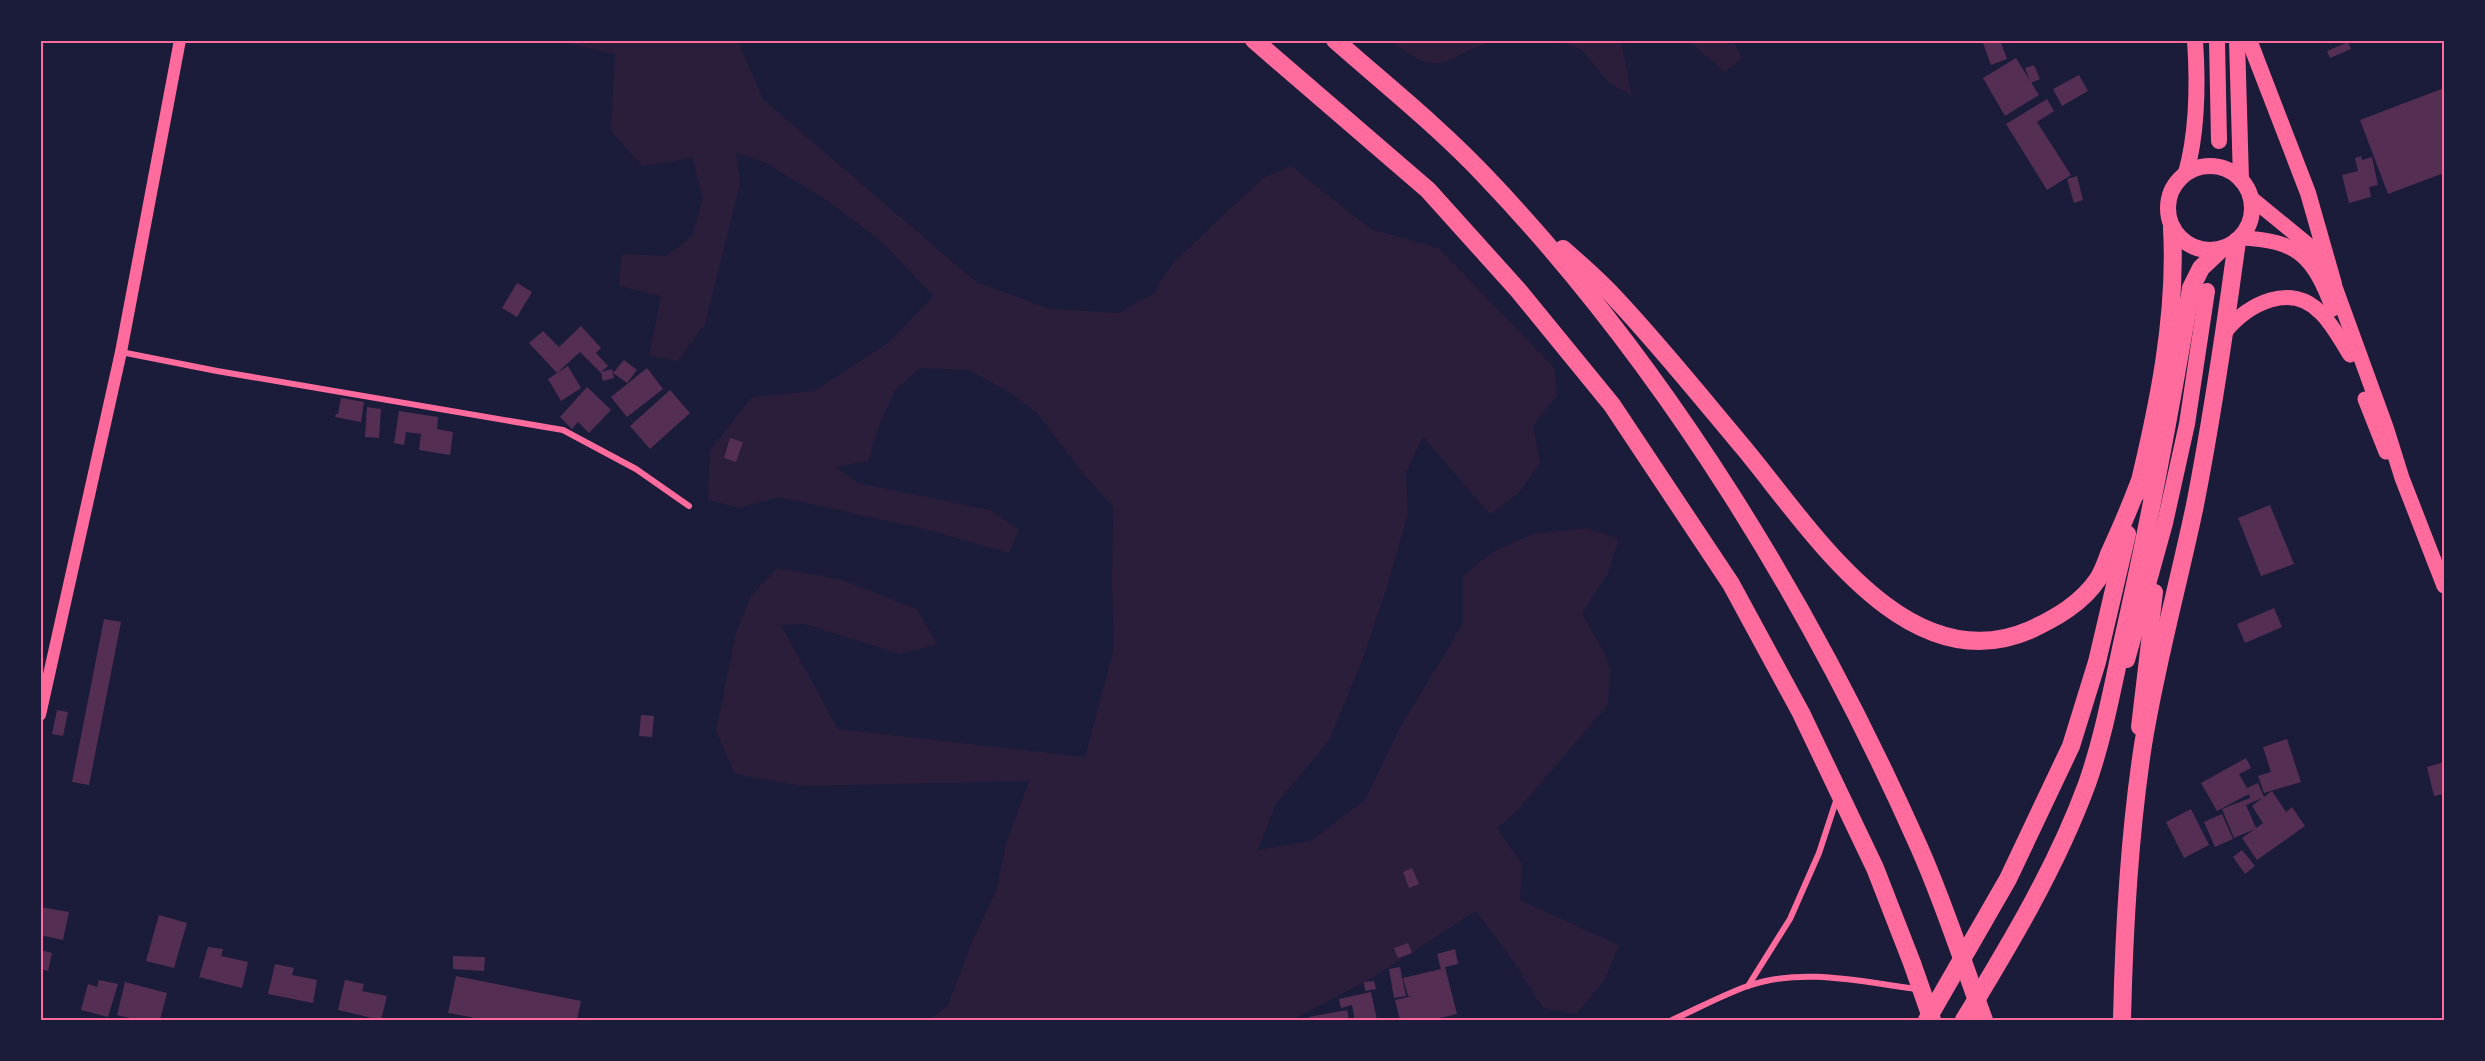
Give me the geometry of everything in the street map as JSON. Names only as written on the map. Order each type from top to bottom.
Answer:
[{"type":"highway","points":[[1254,40],[1428,190],[1518,290],[1612,405],[1731,584],[1801,713],[1875,868],[1921,990],[1929,1020]]},
{"type":"highway","points":[[1335,40],[1455,145],[1615,298],[1745,450],[1805,526],[1850,576],[1888,607],[1922,628],[1953,638],[1984,640],[2017,636],[2050,621],[2067,610],[2098,578],[2139,483]]},
{"type":"highway","points":[[1929,1020],[2008,879],[2071,746],[2097,662],[2139,483],[2170,320],[2174,270],[2168,203],[2174,186],[2186,173],[2193,144],[2195,40]]},
{"type":"highway","points":[[2217,40],[2219,141]]},
{"type":"highway","points":[[2237,40],[2241,180]]},
{"type":"highway","points":[[2249,40],[2308,192],[2334,284]]},
{"type":"highway","points":[[2125,917],[2143,747],[2155,675],[2194,505],[2239,240],[2251,219],[2250,197],[2241,180],[2232,172],[2209,166],[2186,173]]},
{"type":"highway","points":[[1488,178],[1566,267],[1656,382],[1737,506],[1790,593],[1870,742],[1920,849],[1984,1020]]},
{"type":"highway","points":[[2172,228],[2180,239],[2192,247],[2206,251],[2220,250]]},
{"type":"highway","points":[[2087,783],[2104,725],[2145,540],[2191,288],[2201,268],[2220,250],[2239,240]]},
{"type":"highway","points":[[1964,1020],[2024,920],[2064,839],[2112,718],[2165,523],[2187,424],[2207,291]]},
{"type":"highway","points":[[2122,1020],[2125,917],[2138,731],[2148,637],[2165,523]]},
{"type":"main road","points":[[40,716],[122,352],[180,40]]},
{"type":"main road","points":[[2250,197],[2311,247],[2334,284],[2402,478],[2445,586]]},
{"type":"main road","points":[[2239,240],[2279,243],[2292,247],[2305,258],[2323,283],[2382,445],[2402,478]]},
{"type":"main road","points":[[2225,332],[2240,316],[2258,304],[2277,298],[2296,298],[2321,312],[2350,355]]},
{"type":"street","points":[[122,352],[217,371],[563,430],[636,469],[689,506]]},
{"type":"street","points":[[1748,986],[1790,919],[1819,853],[1839,792]]},
{"type":"street","points":[[1672,1020],[1748,986],[1789,977],[1819,976],[1921,990]]},
{"type":"shaded area","points":[[557,41],[738,41],[763,99],[976,282],[1051,309],[1119,313],[1153,294],[1173,263],[1224,214],[1265,177],[1291,166],[1371,229],[1438,248],[1554,367],[1557,396],[1533,425],[1540,463],[1518,494],[1490,514],[1423,437],[1406,473],[1408,513],[1387,587],[1362,661],[1329,741],[1276,804],[1258,850],[1310,841],[1365,800],[1399,729],[1463,624],[1463,576],[1494,551],[1533,534],[1587,528],[1619,539],[1609,571],[1582,614],[1602,648],[1610,668],[1608,705],[1518,810],[1497,828],[1522,864],[1520,900],[1619,945],[1605,980],[1576,1014],[1543,1008],[1511,958],[1476,911],[1374,977],[1292,1020],[929,1020],[948,1005],[973,939],[996,891],[1007,841],[1029,781],[802,786],[735,774],[716,731],[736,632],[751,596],[777,568],[839,579],[917,609],[937,644],[900,654],[804,624],[781,625],[838,729],[1085,757],[1114,648],[1113,507],[1081,471],[1037,413],[1012,394],[969,370],[920,368],[896,389],[880,423],[868,461],[836,467],[858,483],[990,510],[1019,530],[1009,553],[924,529],[779,497],[739,508],[708,500],[710,450],[752,397],[814,391],[888,343],[933,296],[883,243],[825,199],[764,162],[736,153],[740,184],[705,324],[678,361],[649,356],[661,296],[619,286],[622,254],[666,256],[692,236],[703,198],[692,158],[642,166],[611,131],[615,54]]},
{"type":"shaded area","points":[[1392,41],[1493,41],[1452,59],[1433,63],[1422,61]]},
{"type":"shaded area","points":[[1560,41],[1621,41],[1632,96],[1609,83],[1582,50]]},
{"type":"shaded area","points":[[1689,41],[1733,41],[1742,58],[1725,72]]},
{"type":"building","points":[[1982,40],[2000,40],[2007,59],[1991,65]]},
{"type":"building","points":[[2348,42],[2351,49],[2330,58],[2327,51]]},
{"type":"building","points":[[2016,58],[2039,95],[2005,116],[1983,78]]},
{"type":"building","points":[[2034,65],[2040,79],[2031,83],[2025,68]]},
{"type":"building","points":[[2079,75],[2088,91],[2062,106],[2053,89]]},
{"type":"building","points":[[2444,88],[2444,173],[2388,194],[2360,120]]},
{"type":"building","points":[[2047,99],[2054,111],[2037,122],[2071,175],[2047,190],[2006,124]]},
{"type":"building","points":[[2361,156],[2362,160],[2372,157],[2378,185],[2369,187],[2371,197],[2349,203],[2342,175],[2358,171],[2355,158]]},
{"type":"building","points":[[2077,176],[2083,200],[2074,203],[2067,179]]},
{"type":"building","points":[[517,283],[532,292],[517,317],[502,308]]},
{"type":"building","points":[[581,326],[601,348],[596,353],[608,366],[601,372],[612,369],[614,378],[603,381],[601,373],[580,352],[557,373],[529,343],[543,331],[559,347]]},
{"type":"building","points":[[624,360],[637,370],[627,383],[613,373]]},
{"type":"building","points":[[568,366],[581,388],[561,401],[548,379]]},
{"type":"building","points":[[647,368],[663,389],[627,417],[611,397]]},
{"type":"building","points":[[587,387],[611,410],[589,433],[578,422],[572,429],[560,417]]},
{"type":"building","points":[[670,390],[690,413],[650,449],[630,426]]},
{"type":"building","points":[[341,398],[364,402],[361,422],[335,417],[338,414]]},
{"type":"building","points":[[367,407],[381,409],[379,438],[365,437]]},
{"type":"building","points":[[399,411],[438,417],[437,429],[453,432],[450,455],[419,450],[421,434],[406,432],[404,445],[394,443]]},
{"type":"building","points":[[730,438],[743,442],[736,462],[724,458]]},
{"type":"building","points":[[2270,505],[2294,564],[2261,576],[2238,518]]},
{"type":"building","points":[[2274,608],[2282,627],[2245,643],[2237,624]]},
{"type":"building","points":[[104,619],[121,622],[89,785],[72,782]]},
{"type":"building","points":[[57,710],[68,712],[63,736],[52,734]]},
{"type":"building","points":[[641,715],[654,716],[652,737],[639,736]]},
{"type":"building","points":[[2287,739],[2301,782],[2264,793],[2258,776],[2271,772],[2263,747]]},
{"type":"building","points":[[2246,758],[2251,768],[2239,774],[2247,788],[2258,783],[2264,797],[2272,791],[2286,812],[2292,807],[2305,826],[2257,860],[2242,838],[2255,829],[2234,838],[2222,809],[2250,798],[2249,794],[2217,811],[2201,783]],"holes":[[[2262,798],[2252,806],[2263,823],[2256,828],[2246,805]]]},
{"type":"building","points":[[2444,762],[2444,794],[2434,796],[2427,767]]},
{"type":"building","points":[[2191,809],[2209,845],[2184,858],[2166,822]]},
{"type":"building","points":[[2222,814],[2233,839],[2215,847],[2204,822]]},
{"type":"building","points":[[2242,850],[2255,866],[2245,874],[2233,857]]},
{"type":"building","points":[[1412,868],[1419,884],[1409,888],[1403,872]]},
{"type":"building","points":[[40,907],[69,912],[63,940],[40,935]]},
{"type":"building","points":[[159,915],[187,923],[174,968],[146,961]]},
{"type":"building","points":[[1408,943],[1412,953],[1398,958],[1394,948]]},
{"type":"building","points":[[208,947],[223,949],[221,956],[248,962],[242,988],[199,977]]},
{"type":"building","points":[[1455,949],[1458,964],[1445,967],[1457,1014],[1432,1020],[1400,1020],[1395,1000],[1412,996],[1408,996],[1403,978],[1441,969],[1437,954]]},
{"type":"building","points":[[40,950],[52,953],[48,971],[40,969]]},
{"type":"building","points":[[453,956],[485,957],[484,971],[453,969]]},
{"type":"building","points":[[275,964],[294,968],[292,975],[317,980],[313,1003],[268,994]]},
{"type":"building","points":[[1400,967],[1406,996],[1394,998],[1389,969]]},
{"type":"building","points":[[456,976],[581,1001],[577,1020],[486,1020],[448,1013]]},
{"type":"building","points":[[99,980],[118,984],[108,1017],[81,1010],[88,984],[97,987]]},
{"type":"building","points":[[345,980],[364,984],[362,991],[387,996],[381,1020],[338,1010]]},
{"type":"building","points":[[1374,981],[1376,989],[1365,991],[1364,982]]},
{"type":"building","points":[[125,982],[167,993],[160,1020],[138,1020],[117,1015]]},
{"type":"building","points":[[1371,992],[1377,1020],[1355,1020],[1352,1005],[1341,1008],[1339,999]]},
{"type":"building","points":[[1347,1010],[1349,1020],[1309,1020],[1309,1017]]}]
